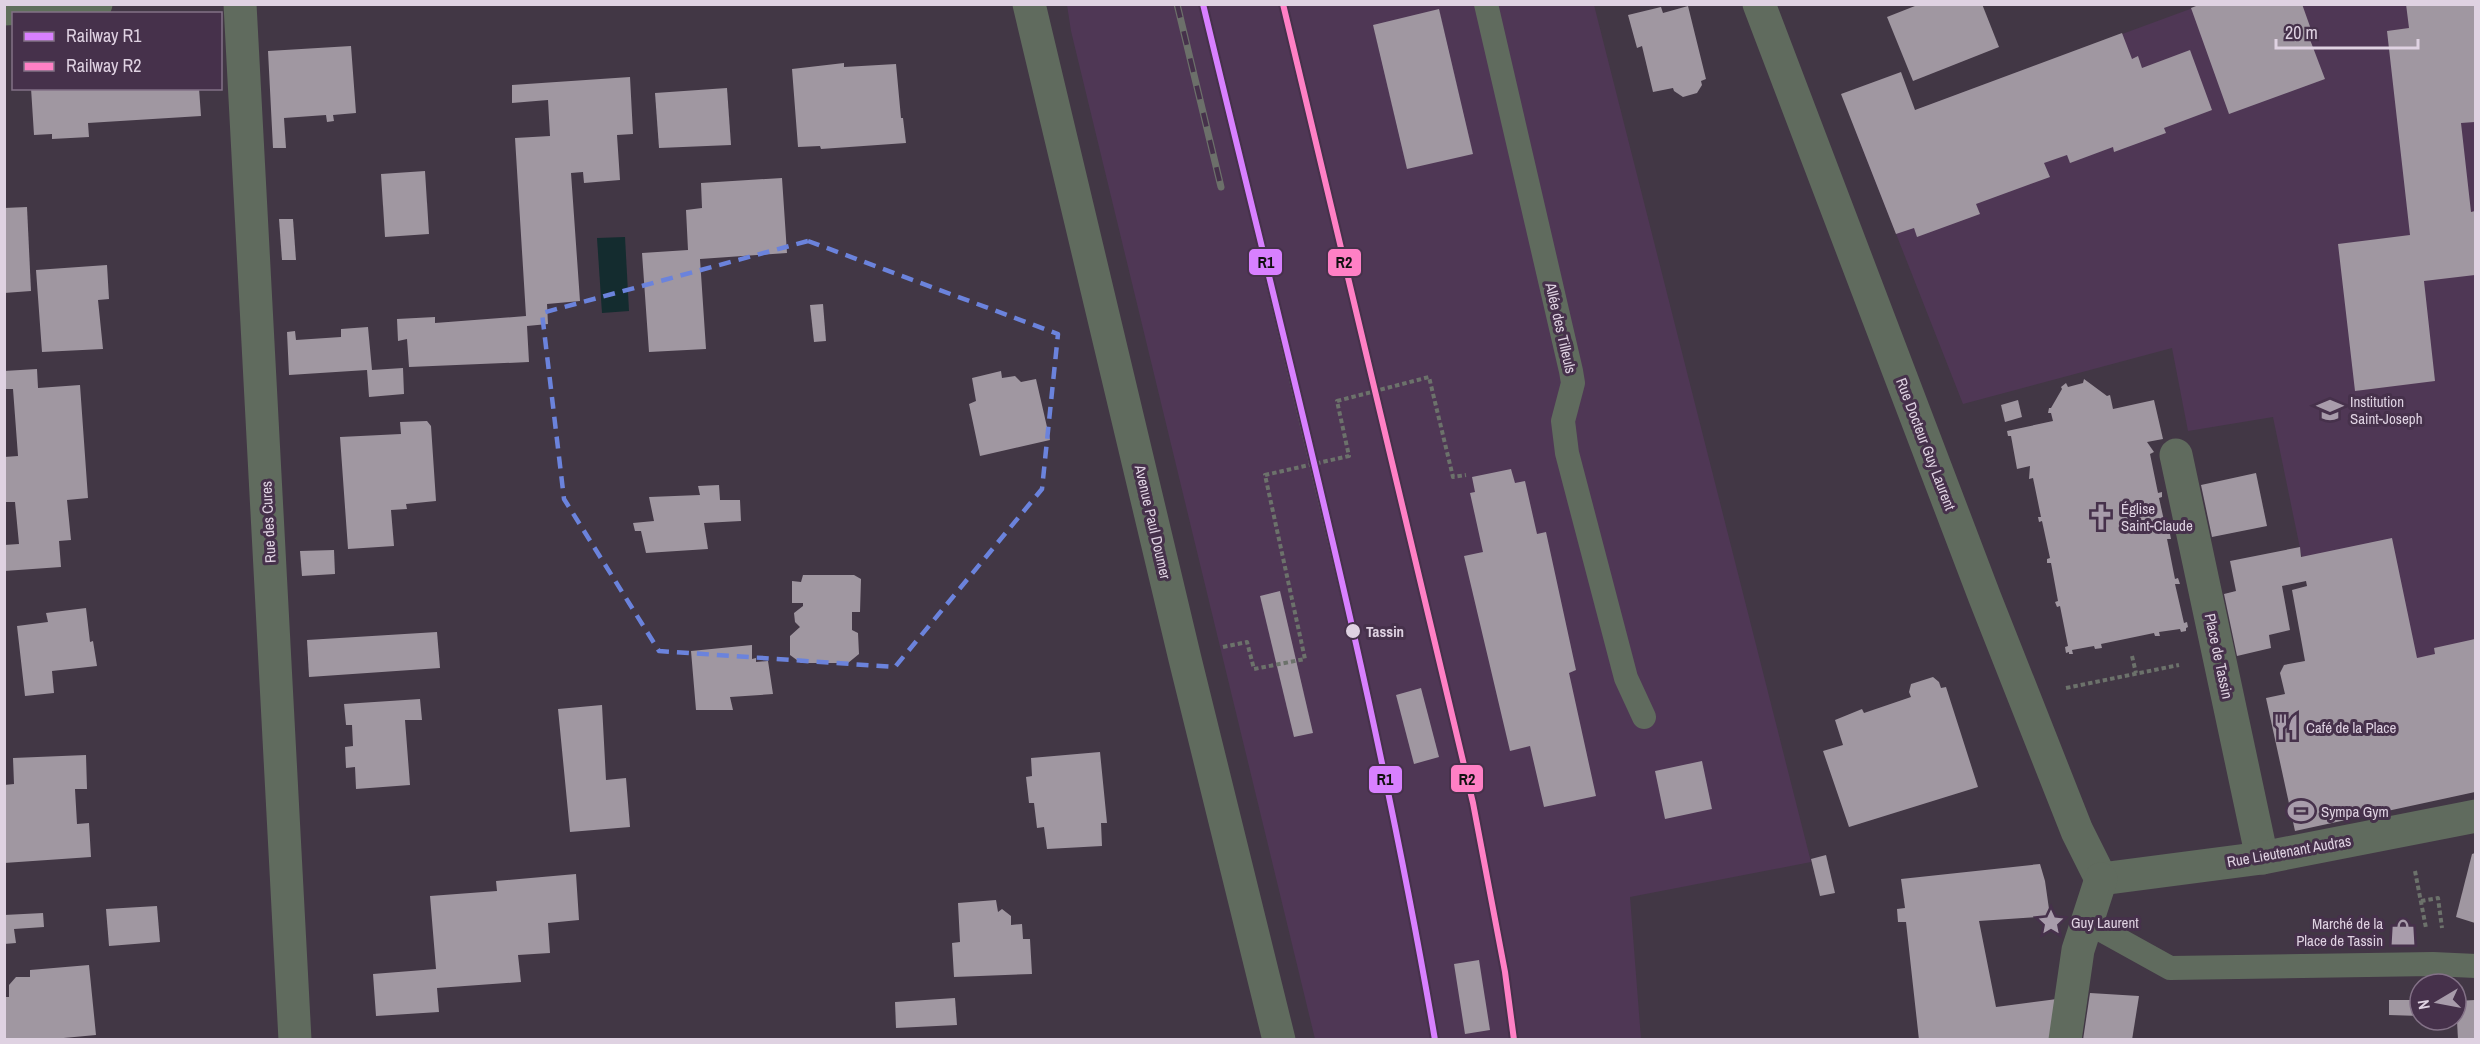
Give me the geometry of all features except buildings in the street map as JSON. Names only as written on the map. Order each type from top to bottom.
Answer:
[{"type":"street","points":[[4,9],[96,4]]},
{"type":"street","name":"Rue des Cures","points":[[240,4],[295,1040]]},
{"type":"street","name":"Avenue Paul Doumer","points":[[1029,4],[1185,659],[1279,1040]]},
{"type":"street","name":"Rue Docteur Guy Laurent","points":[[1759,4],[2024,697],[2077,831],[2101,879]]},
{"type":"street","name":"Place de Tassin","points":[[2176,455],[2262,858]]},
{"type":"street","name":"Rue Lieutenant Audras","points":[[2101,879],[2262,858],[2475,816]]},
{"type":"street","points":[[2065,1040],[2071,985],[2078,950],[2101,879]]},
{"type":"lane","name":"Allée des Tilleuls","points":[[1486,4],[1573,383],[1563,421],[1567,453],[1626,678],[1644,717]]},
{"type":"lane","points":[[2087,922],[2170,968],[2433,964],[2475,966]]},
{"type":"path","points":[[1223,647],[1247,642],[1254,669],[1305,659],[1264,475],[1349,456],[1337,401],[1429,377],[1453,477],[1466,475]]},
{"type":"path","points":[[2132,656],[2136,673]]},
{"type":"path","points":[[2024,697],[2219,657]]},
{"type":"path","points":[[2414,868],[2424,917]]},
{"type":"path","points":[[2421,901],[2438,898],[2440,917]]},
{"type":"highlighted area","points":[[808,241],[1058,334],[1042,489],[895,667],[659,651],[564,499],[542,313]]},
{"type":"shaded area","points":[[1067,5],[1594,5],[1811,862],[1630,897],[1641,1039],[1315,1039],[1071,31]]},
{"type":"shaded area","name":"Institution Saint-Joseph","points":[[2201,5],[2475,5],[2475,789],[2377,810],[2350,819],[2320,686],[2328,684],[2273,417],[2188,431],[2172,348],[1963,404],[1856,132]]},
{"type":"shaded area","points":[[625,237],[629,311],[602,313],[597,238]]},
{"type":"railway","points":[[1177,4],[1221,187]]},
{"type":"railway","points":[[1203,4],[1356,646]]},
{"type":"rail line","name":"R1","points":[[1203,4],[1328,520],[1385,779],[1435,1040]]},
{"type":"rail line","name":"R2","points":[[1283,4],[1473,803],[1505,972],[1514,1040]]},
{"type":"place","name":"Institution Saint-Joseph","points":[[2330,410]]},
{"type":"place","name":"Église Saint-Claude","points":[[2101,517]]},
{"type":"place","name":"Tassin","points":[[1353,631]]},
{"type":"place","name":"Café de la Place","points":[[2286,727]]},
{"type":"place","name":"Sympa Gym","points":[[2301,811]]},
{"type":"place","name":"Guy Laurent","points":[[2051,922]]},
{"type":"place","name":"Marché de la Place de Tassin","points":[[2403,932]]}]
